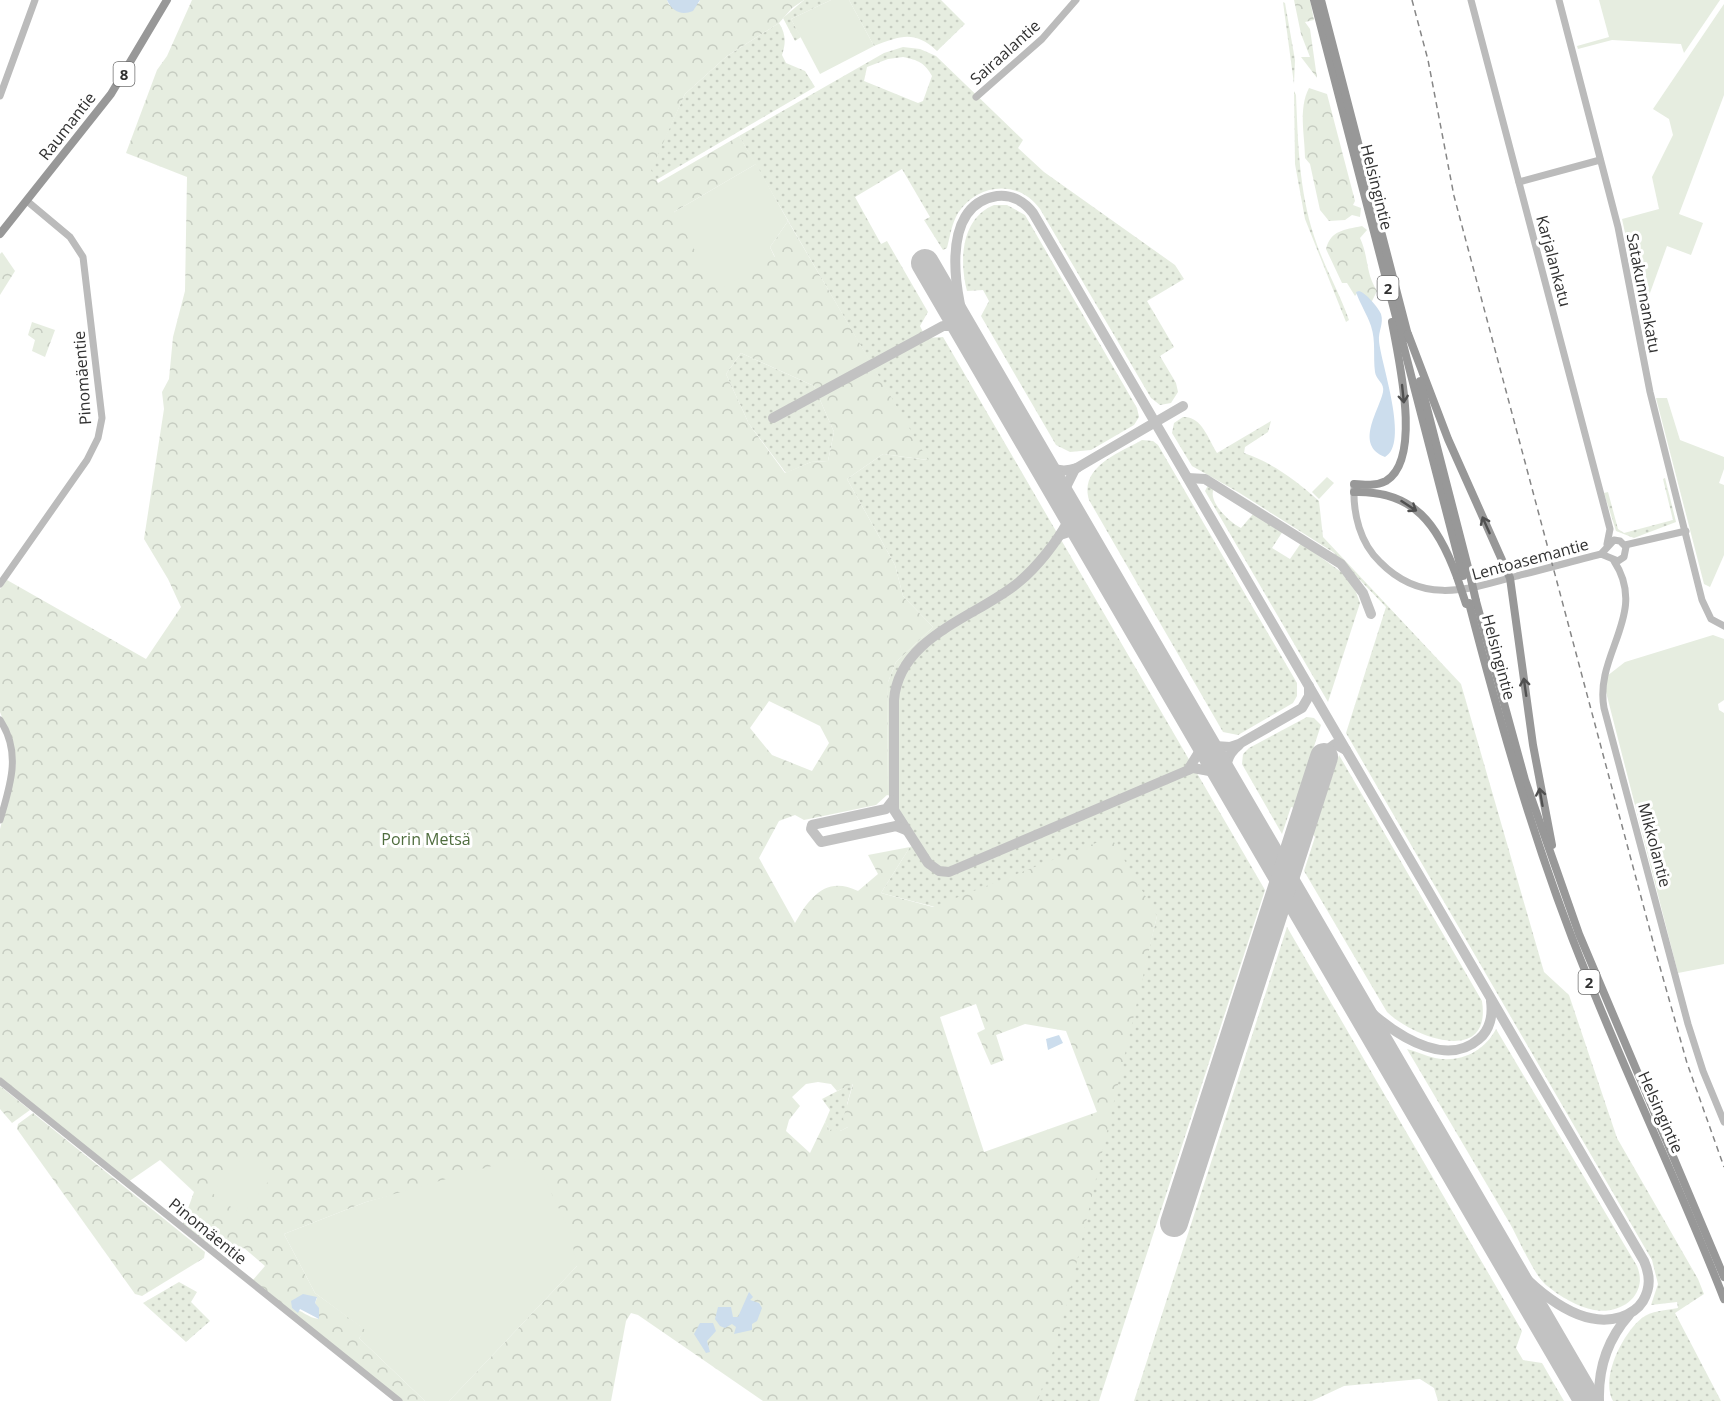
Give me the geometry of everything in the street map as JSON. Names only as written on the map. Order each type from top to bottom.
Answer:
[{"type":"highway","name":"Raumantie","points":[[0,234],[111,94],[167,0]]},
{"type":"highway","name":"Helsingintie","points":[[1314,0],[1511,759],[1556,896],[1588,979],[1724,1299]]},
{"type":"highway","name":"Helsingintie","points":[[1321,0],[1408,334],[1463,576]]},
{"type":"highway","points":[[1354,488],[1373,485],[1391,477],[1399,466],[1405,441],[1401,370],[1379,254]]},
{"type":"highway","points":[[1408,334],[1448,439],[1510,578],[1545,819],[1579,934]]},
{"type":"highway","points":[[1354,488],[1384,493],[1418,511],[1438,534],[1463,576]]},
{"type":"highway","name":"Helsingintie","points":[[1470,602],[1526,780],[1579,934],[1724,1277]]},
{"type":"street","points":[[0,96],[35,0]]},
{"type":"street","name":"Sairaalantie","points":[[976,97],[1042,39],[1076,0]]},
{"type":"street","name":"Karjalankatu","points":[[1471,0],[1610,529],[1624,549]]},
{"type":"street","name":"Satakunnankatu","points":[[1559,0],[1618,227],[1650,392],[1701,593],[1709,617],[1724,626]]},
{"type":"street","points":[[1519,182],[1600,160]]},
{"type":"street","name":"Pinomäentie","points":[[0,584],[87,460],[98,438],[102,418],[83,257],[70,237],[27,201]]},
{"type":"street","name":"Lentoasemantie","points":[[1354,488],[1355,511],[1365,542],[1384,567],[1405,581],[1434,590],[1457,591],[1478,588],[1604,549],[1614,540],[1624,549]]},
{"type":"street","name":"Karjalankatu","points":[[1604,549],[1610,529]]},
{"type":"street","points":[[1611,560],[1624,549],[1686,531]]},
{"type":"street","points":[[1604,549],[1621,572]]},
{"type":"street","points":[[1621,572],[1624,549]]},
{"type":"street","name":"Mikkolantie","points":[[1621,572],[1627,607],[1604,677],[1603,699],[1691,1033],[1724,1122]]},
{"type":"street","points":[[0,720],[12,745],[14,765],[0,820]]},
{"type":"street","name":"Pinomäentie","points":[[0,1081],[399,1401]]},
{"type":"green space","name":"Porin Metsä","points":[[192,0],[667,0],[669,5],[699,3],[700,0],[804,0],[792,8],[779,23],[727,56],[685,94],[651,170],[658,183],[739,136],[756,164],[674,212],[775,257],[770,247],[788,221],[928,460],[883,454],[847,479],[895,565],[903,596],[933,627],[896,662],[888,682],[887,795],[876,805],[804,820],[795,815],[779,821],[759,858],[795,923],[806,905],[820,892],[837,886],[858,891],[878,874],[868,855],[910,847],[881,893],[933,907],[1111,837],[1157,916],[1067,1304],[1038,1401],[763,1401],[638,1315],[631,1313],[626,1321],[611,1401],[449,1401],[577,1266],[432,1185],[366,1202],[284,1234],[315,1293],[366,1330],[359,1338],[425,1401],[401,1401],[253,1280],[265,1266],[244,1248],[226,1256],[182,1225],[194,1192],[160,1160],[128,1182],[0,1077],[0,829],[16,765],[13,745],[0,712],[0,589],[7,580],[146,659],[181,607],[168,579],[144,539],[164,409],[162,392],[169,379],[173,337],[185,291],[187,177],[126,153],[157,70],[167,56]],"holes":[[[741,353],[814,386],[834,432],[828,461],[811,462],[785,473],[749,424],[726,374]],[[769,701],[820,726],[829,743],[812,771],[772,755],[750,728]],[[976,1004],[985,1029],[977,1033],[991,1065],[1004,1060],[996,1035],[1025,1024],[1066,1031],[1097,1112],[984,1152],[940,1017]],[[818,1082],[831,1084],[837,1091],[853,1084],[843,1119],[848,1127],[840,1131],[834,1129],[830,1131],[825,1122],[810,1153],[786,1131],[789,1120],[800,1106],[792,1097],[806,1084]],[[317,1298],[315,1303],[319,1319],[292,1308],[293,1304]]]},
{"type":"green space","points":[[804,0],[831,0],[791,19],[801,37],[795,41],[783,18]]},
{"type":"green space","points":[[831,0],[849,0],[874,46],[820,74],[791,19]]},
{"type":"green space","points":[[849,0],[941,0],[965,24],[937,51],[921,40],[907,37],[874,46]]},
{"type":"green space","points":[[1294,0],[1310,0],[1314,20],[1305,22],[1310,29],[1317,78],[1301,57],[1310,57],[1301,34]]},
{"type":"green space","points":[[1599,0],[1720,0],[1684,53],[1681,44],[1612,40],[1578,49],[1577,46],[1609,37]]},
{"type":"green space","points":[[1283,2],[1295,60],[1294,84]]},
{"type":"green space","points":[[1724,4],[1724,95],[1679,214],[1703,223],[1691,255],[1667,246],[1646,304],[1639,297],[1622,219],[1659,209],[1652,177],[1673,135],[1669,119],[1653,109]]},
{"type":"green space","points":[[779,23],[784,35],[782,55],[786,63],[805,71],[815,87],[656,180],[650,170],[685,94],[727,56]]},
{"type":"green space","points":[[903,47],[920,49],[936,56],[1023,140],[1018,148],[1044,172],[1175,265],[1184,279],[1147,301],[1174,347],[1160,356],[1176,383],[1178,392],[1171,403],[1160,405],[1151,398],[1040,209],[1031,199],[1010,189],[998,188],[976,195],[958,213],[947,248],[943,250],[924,220],[930,217],[902,169],[855,197],[881,244],[887,241],[928,312],[920,326],[926,338],[943,337],[1265,890],[1099,1401],[1038,1401],[1157,916],[935,907],[881,893],[910,847],[919,843],[900,813],[896,797],[887,795],[888,682],[896,662],[933,627],[903,596],[895,565],[847,479],[883,454],[927,460],[739,136],[884,53]],"holes":[[[903,57],[924,65],[932,76],[923,101],[918,103],[864,81],[867,67],[888,59]]]},
{"type":"green space","points":[[1309,88],[1327,94],[1355,201],[1353,205],[1361,208],[1360,217],[1352,215],[1345,220],[1329,221],[1320,210],[1310,164],[1305,158],[1303,113]]},
{"type":"green space","points":[[1294,91],[1300,166],[1309,219],[1326,268],[1349,320],[1346,322],[1305,219],[1295,164]]},
{"type":"green space","points":[[756,164],[788,221],[770,247],[775,258],[717,291],[674,212]]},
{"type":"green space","points":[[994,205],[1007,205],[1025,215],[1137,408],[1139,417],[1134,425],[1091,450],[1070,452],[1056,445],[981,316],[989,301],[983,290],[967,291],[963,267],[965,242],[975,220],[983,211]]},
{"type":"green space","points":[[1362,226],[1367,230],[1360,238],[1377,291],[1371,303],[1359,291],[1355,296],[1347,283],[1342,283],[1326,249],[1335,234]]},
{"type":"green space","points":[[2,252],[15,271],[0,295],[0,254]]},
{"type":"green space","points":[[32,322],[55,330],[45,357],[32,351],[35,340],[28,335]]},
{"type":"green space","points":[[741,353],[814,386],[834,432],[828,461],[811,462],[786,473],[749,424],[726,374]]},
{"type":"green space","points":[[1656,398],[1667,398],[1680,440],[1724,457],[1724,469],[1719,483],[1724,485],[1724,555],[1710,587],[1704,584]]},
{"type":"green space","points":[[1183,417],[1200,424],[1217,453],[1271,421],[1268,432],[1245,447],[1244,453],[1284,473],[1319,501],[1323,537],[1461,684],[1544,972],[1569,995],[1617,1138],[1698,1279],[1704,1294],[1675,1313],[1721,1401],[1613,1401],[1609,1380],[1611,1369],[1628,1334],[1645,1316],[1678,1308],[1677,1302],[1651,1305],[1658,1284],[1652,1260],[1346,733],[1386,607],[1333,552],[1192,466],[1172,433],[1174,423]]},
{"type":"green space","points":[[1142,440],[1153,441],[1158,445],[1297,683],[1297,696],[1293,703],[1238,735],[1223,732],[1089,500],[1087,488],[1095,470],[1112,456]]},
{"type":"green space","points":[[1327,477],[1334,483],[1319,499],[1312,492]]},
{"type":"green space","points":[[1665,478],[1676,522],[1634,538],[1616,531],[1604,493],[1608,492],[1618,529],[1624,533],[1673,520],[1663,479]]},
{"type":"green space","points":[[1208,485],[1214,488],[1214,499],[1220,511],[1236,525],[1241,528],[1253,514],[1283,531],[1272,548],[1290,559],[1301,543],[1344,574],[1354,587],[1360,603],[1328,702],[1205,491]]},
{"type":"green space","points":[[1713,635],[1724,639],[1724,700],[1718,704],[1719,710],[1724,713],[1724,964],[1678,973],[1606,692],[1607,676],[1625,662]]},
{"type":"green space","points":[[1307,717],[1314,718],[1321,725],[1294,808],[1291,807],[1282,834],[1242,764],[1243,754],[1249,748]]},
{"type":"green space","points":[[1339,755],[1482,1001],[1482,1021],[1475,1034],[1463,1040],[1448,1041],[1432,1037],[1399,1022],[1387,1012],[1304,871],[1315,837],[1313,834]]},
{"type":"green space","points":[[1287,927],[1522,1331],[1516,1348],[1523,1360],[1542,1363],[1564,1401],[1438,1401],[1434,1388],[1420,1379],[1344,1386],[1312,1401],[1134,1401]]},
{"type":"green space","points":[[1496,1029],[1637,1266],[1640,1276],[1639,1286],[1636,1294],[1623,1306],[1604,1311],[1588,1309],[1575,1304],[1546,1285],[1531,1264],[1509,1222],[1407,1049],[1435,1058],[1462,1057],[1478,1050]]},
{"type":"green space","points":[[853,1083],[847,1104],[848,1127],[840,1131],[830,1131],[825,1122],[830,1110],[822,1099]]},
{"type":"green space","points":[[0,1086],[30,1110],[12,1123],[0,1109]]},
{"type":"green space","points":[[33,1113],[205,1252],[204,1258],[142,1296],[135,1294],[17,1129],[18,1124]]},
{"type":"green space","points":[[249,1151],[275,1173],[242,1215],[212,1193]]},
{"type":"green space","points":[[516,1159],[538,1165],[570,1232],[577,1266],[449,1401],[425,1401],[359,1338],[365,1330],[315,1293],[284,1234],[366,1202]]},
{"type":"green space","points":[[179,1282],[197,1292],[191,1302],[210,1321],[186,1342],[143,1303]]},
{"type":"water","points":[[667,0],[700,0],[693,11],[681,13],[674,10]]},
{"type":"water","points":[[1359,291],[1375,304],[1382,318],[1379,341],[1395,421],[1392,449],[1385,457],[1376,452],[1371,444],[1371,427],[1383,389],[1375,372],[1373,332],[1356,292]]},
{"type":"water","points":[[1059,1035],[1063,1043],[1048,1050],[1046,1039]]},
{"type":"water","points":[[749,1292],[753,1297],[750,1300],[759,1303],[762,1308],[757,1321],[752,1324],[752,1330],[734,1334],[736,1327],[732,1324],[725,1328],[720,1326],[715,1319],[718,1307],[731,1307],[733,1317],[738,1317]]},
{"type":"water","points":[[303,1294],[317,1297],[315,1303],[319,1308],[319,1319],[300,1309],[298,1313],[292,1308],[291,1301]]},
{"type":"water","points":[[700,1323],[713,1323],[716,1331],[707,1341],[710,1352],[706,1353],[694,1334]]},
{"type":"taxiway","points":[[970,340],[956,281],[955,258],[958,236],[965,217],[978,203],[997,196],[1013,198],[1022,202],[1033,213],[1644,1261],[1648,1271],[1647,1291],[1639,1306],[1624,1316],[1603,1320],[1585,1317],[1550,1299],[1534,1286],[1497,1244]]},
{"type":"taxiway","points":[[773,418],[943,326],[955,326],[966,334]]},
{"type":"taxiway","points":[[1183,406],[1075,469],[1065,489],[1068,521],[1040,562],[1002,594],[943,630],[910,659],[899,678],[894,700],[894,810],[928,863],[939,871],[949,872],[1193,768],[1215,772],[1228,784]]},
{"type":"taxiway","points":[[1036,453],[1044,463],[1054,469],[1077,468]]},
{"type":"taxiway","points":[[1188,478],[1205,479],[1341,564],[1363,593],[1371,614]]},
{"type":"taxiway","points":[[1060,535],[1072,531],[1086,540]]},
{"type":"taxiway","points":[[1197,729],[1215,746],[1230,747],[1239,744],[1302,708],[1309,696],[1309,686]]},
{"type":"taxiway","points":[[1188,770],[1199,752],[1198,732]]},
{"type":"taxiway","points":[[1327,750],[1335,744],[1346,750]]},
{"type":"taxiway","points":[[1228,784],[1227,762],[1231,753],[1239,745]]},
{"type":"taxiway","points":[[893,800],[886,809],[812,825],[811,829],[821,842],[896,826],[906,830]]},
{"type":"taxiway","points":[[1345,984],[1370,1012],[1387,1025],[1425,1046],[1444,1050],[1462,1048],[1483,1035],[1490,1022],[1491,1001]]},
{"type":"taxiway","points":[[1599,1401],[1600,1377],[1605,1355],[1615,1334],[1629,1315]]},
{"type":"runway","points":[[925,263],[1588,1401]]},
{"type":"runway","points":[[1174,1223],[1324,757]]},
{"type":"railway","points":[[1412,0],[1428,60],[1454,196],[1656,953],[1687,1063],[1724,1167]]}]
